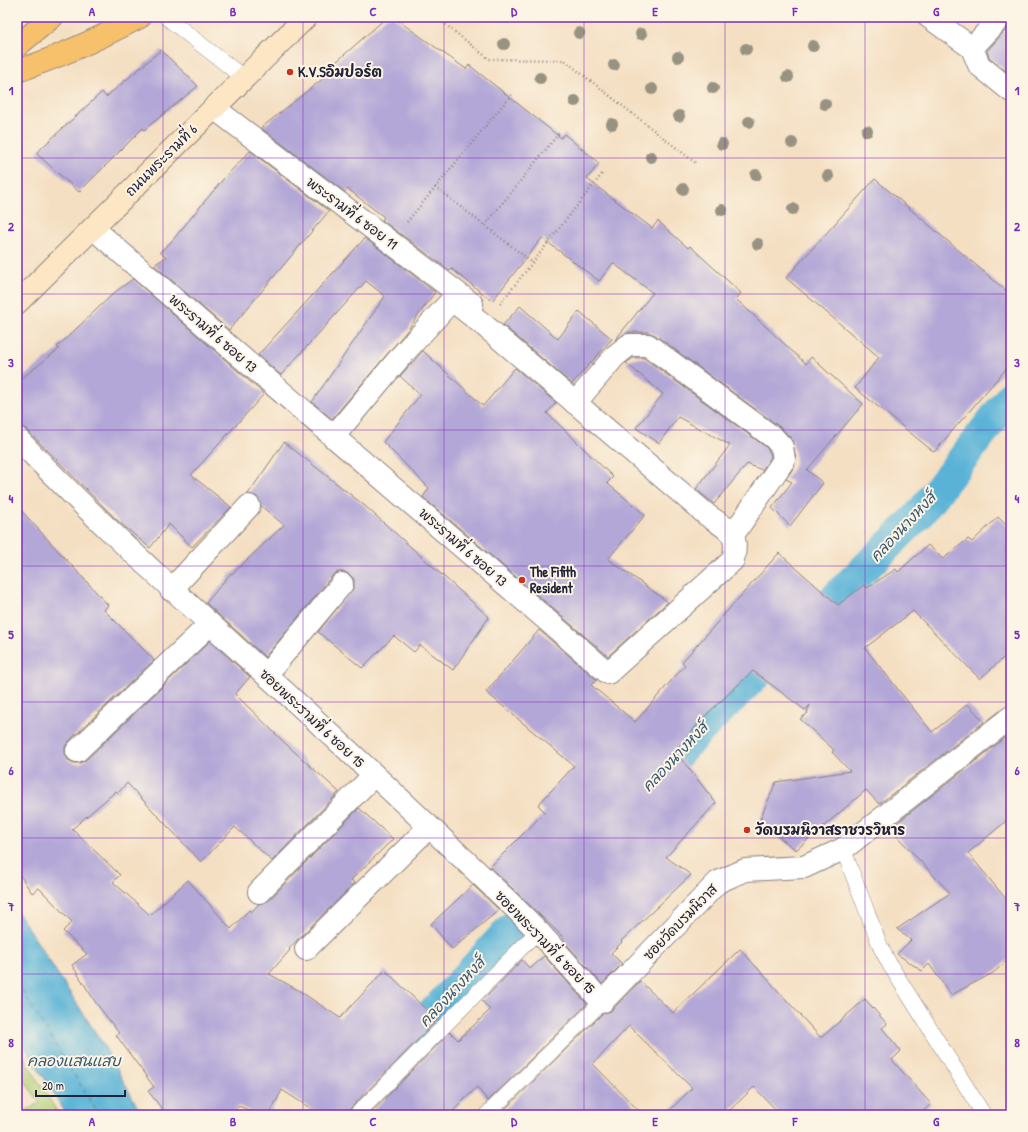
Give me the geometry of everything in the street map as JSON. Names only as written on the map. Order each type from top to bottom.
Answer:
[{"type":"highway","points":[[17,46],[52,17]]},
{"type":"highway","points":[[17,71],[39,64],[98,39],[140,17]]},
{"type":"main road","name":"ถนนพระรามที่ 6","points":[[17,303],[306,17]]},
{"type":"street","points":[[929,17],[972,48],[979,65],[1011,91]]},
{"type":"street","points":[[972,48],[1001,17]]},
{"type":"street","name":"พระรามที่ 6 ซอย 11","points":[[214,108],[490,318]]},
{"type":"street","name":"พระรามที่ 6 ซอย 13","points":[[93,228],[333,437],[488,568],[608,673],[733,560],[736,547],[734,534]]},
{"type":"street","points":[[333,437],[401,356],[452,300],[485,326],[575,404],[707,515],[734,534],[784,460],[782,447],[774,438],[648,345],[629,345],[615,356],[575,404]]},
{"type":"street","name":"ซอยพระรามที่ 6 ซอย 15","points":[[17,438],[68,492],[171,590],[266,675],[513,906],[537,930],[602,1002]]},
{"type":"street","points":[[171,590],[249,506]]},
{"type":"street","points":[[266,675],[342,584]]},
{"type":"street","points":[[77,751],[210,624]]},
{"type":"street","name":"ซอยวัดบรมนิวาส","points":[[602,1002],[718,882],[745,870],[804,867],[843,849],[1011,717]]},
{"type":"street","points":[[259,892],[374,775]]},
{"type":"street","points":[[306,949],[429,827]]},
{"type":"lane","points":[[166,17],[244,78]]},
{"type":"lane","points":[[843,849],[881,948],[890,965],[984,1115]]},
{"type":"lane","points":[[356,1115],[537,930]]},
{"type":"lane","points":[[486,1115],[602,1002]]},
{"type":"path","points":[[436,17],[489,59],[564,60],[697,164]]},
{"type":"path","points":[[390,242],[512,94]]},
{"type":"path","points":[[485,225],[559,133]]},
{"type":"path","points":[[490,318],[532,262],[602,174]]},
{"type":"path","points":[[436,186],[532,262]]},
{"type":"green space","points":[[17,1046],[59,1115],[28,1115],[25,1111],[40,1103],[17,1070]]},
{"type":"water","name":"คลองแสนแสบ","points":[[17,911],[103,1044],[142,1115],[67,1115],[17,1034]]},
{"type":"building","points":[[387,17],[393,17],[466,69],[469,65],[561,138],[564,134],[599,163],[587,179],[652,228],[658,221],[688,248],[690,246],[741,293],[736,299],[806,364],[811,357],[863,404],[807,470],[823,483],[790,526],[772,508],[792,482],[786,479],[794,467],[796,459],[792,439],[781,428],[655,335],[648,332],[629,332],[615,340],[653,293],[613,263],[599,281],[542,238],[492,301],[452,269],[450,271],[382,220],[384,217],[348,189],[345,192],[261,128],[340,65],[336,62]]},
{"type":"building","points":[[1011,24],[1011,75],[989,57],[987,51]]},
{"type":"building","points":[[161,50],[198,86],[144,130],[143,128],[79,192],[36,153],[102,92],[106,97]]},
{"type":"building","points":[[250,151],[329,211],[229,330],[154,265],[166,257],[160,252],[171,242],[225,177]]},
{"type":"building","points":[[875,179],[1011,295],[1011,363],[934,452],[855,388],[879,357],[786,278]]},
{"type":"building","points":[[365,238],[435,292],[406,332],[332,419],[312,402],[385,296],[366,281],[281,375],[258,355]]},
{"type":"building","points":[[133,279],[264,394],[191,475],[231,507],[192,547],[169,524],[150,548],[117,520],[26,429],[17,426],[17,382],[59,349],[57,347],[115,292]]},
{"type":"building","points":[[520,306],[558,339],[579,311],[612,339],[572,384],[503,325]]},
{"type":"building","points":[[423,351],[483,406],[515,368],[556,403],[547,413],[613,477],[607,483],[645,515],[608,559],[668,602],[608,656],[423,497],[429,488],[383,442],[420,395],[400,376]]},
{"type":"building","points":[[633,358],[644,358],[766,447],[771,457],[762,470],[747,464],[714,504],[696,489],[730,445],[678,417],[659,443],[636,428],[663,394],[626,363]]},
{"type":"building","points":[[284,442],[365,506],[489,617],[453,670],[420,645],[414,652],[394,636],[362,668],[318,632],[354,587],[354,579],[345,572],[338,572],[332,576],[265,657],[206,603],[231,573],[232,574],[284,525],[261,506],[257,497],[248,494]]},
{"type":"building","points":[[17,506],[108,605],[104,610],[154,660],[68,742],[65,747],[65,754],[68,760],[74,763],[80,763],[86,760],[210,641],[250,677],[235,694],[286,744],[339,792],[272,861],[235,827],[201,862],[127,783],[118,793],[116,791],[72,829],[120,875],[113,882],[150,915],[188,880],[231,929],[249,910],[251,912],[259,904],[268,901],[359,808],[393,839],[351,880],[355,883],[297,940],[269,974],[298,990],[340,1018],[385,970],[437,1020],[350,1109],[347,1115],[321,1115],[282,1090],[269,1115],[260,1115],[239,1106],[230,1115],[167,1115],[148,1091],[154,1087],[116,1035],[119,1033],[96,1003],[72,965],[87,954],[63,931],[72,922],[39,888],[32,893],[17,871]]},
{"type":"building","points":[[998,517],[1011,530],[1011,651],[980,679],[913,611],[865,648],[932,732],[968,704],[984,722],[879,804],[866,790],[796,850],[759,822],[776,782],[850,771],[832,752],[834,750],[800,719],[808,713],[807,712],[810,705],[805,710],[753,671],[705,716],[675,751],[716,803],[666,857],[691,875],[621,941],[622,942],[611,953],[622,964],[602,984],[562,939],[564,938],[490,867],[545,812],[538,805],[574,766],[486,692],[539,630],[597,680],[591,685],[635,722],[685,665],[682,662],[779,553],[838,605],[864,585],[867,588],[896,569],[898,572],[928,545],[943,559],[968,539],[972,542]]},
{"type":"building","points":[[1011,733],[1011,817],[968,853],[1011,905],[1011,957],[993,973],[951,995],[929,964],[922,971],[897,954],[911,940],[897,929],[950,893],[895,834],[903,829],[897,823]]},
{"type":"building","points":[[473,885],[499,910],[452,949],[431,924]]},
{"type":"building","points":[[740,949],[820,1037],[822,1037],[865,999],[887,1024],[882,1028],[901,1051],[892,1060],[931,1104],[919,1115],[781,1115],[754,1087],[725,1115],[665,1115],[692,1088],[629,1026],[593,1064],[643,1115],[499,1115],[602,1014],[611,1011],[640,981],[673,1013]]},
{"type":"building","points":[[544,956],[587,1004],[488,1101],[477,1087],[449,1115],[369,1115],[450,1032],[458,1040],[490,1010],[482,1001],[522,960],[530,969]]},
{"type":"waterway","name":"คลองนางหงส์","points":[[649,785],[701,729],[918,516],[1011,396]]},
{"type":"waterway","name":"คลองนางหงส์","points":[[403,1045],[508,931],[562,878]]},
{"type":"ferry route","points":[[17,983],[99,1115]]},
{"type":"place","name":"K.V.Sอิมปอร์ต","points":[[290,72]]},
{"type":"place","name":"The Fifith Resident","points":[[522,580]]},
{"type":"place","name":"วัดบรมนิวาสราชวรวิหาร","points":[[747,830]]}]
